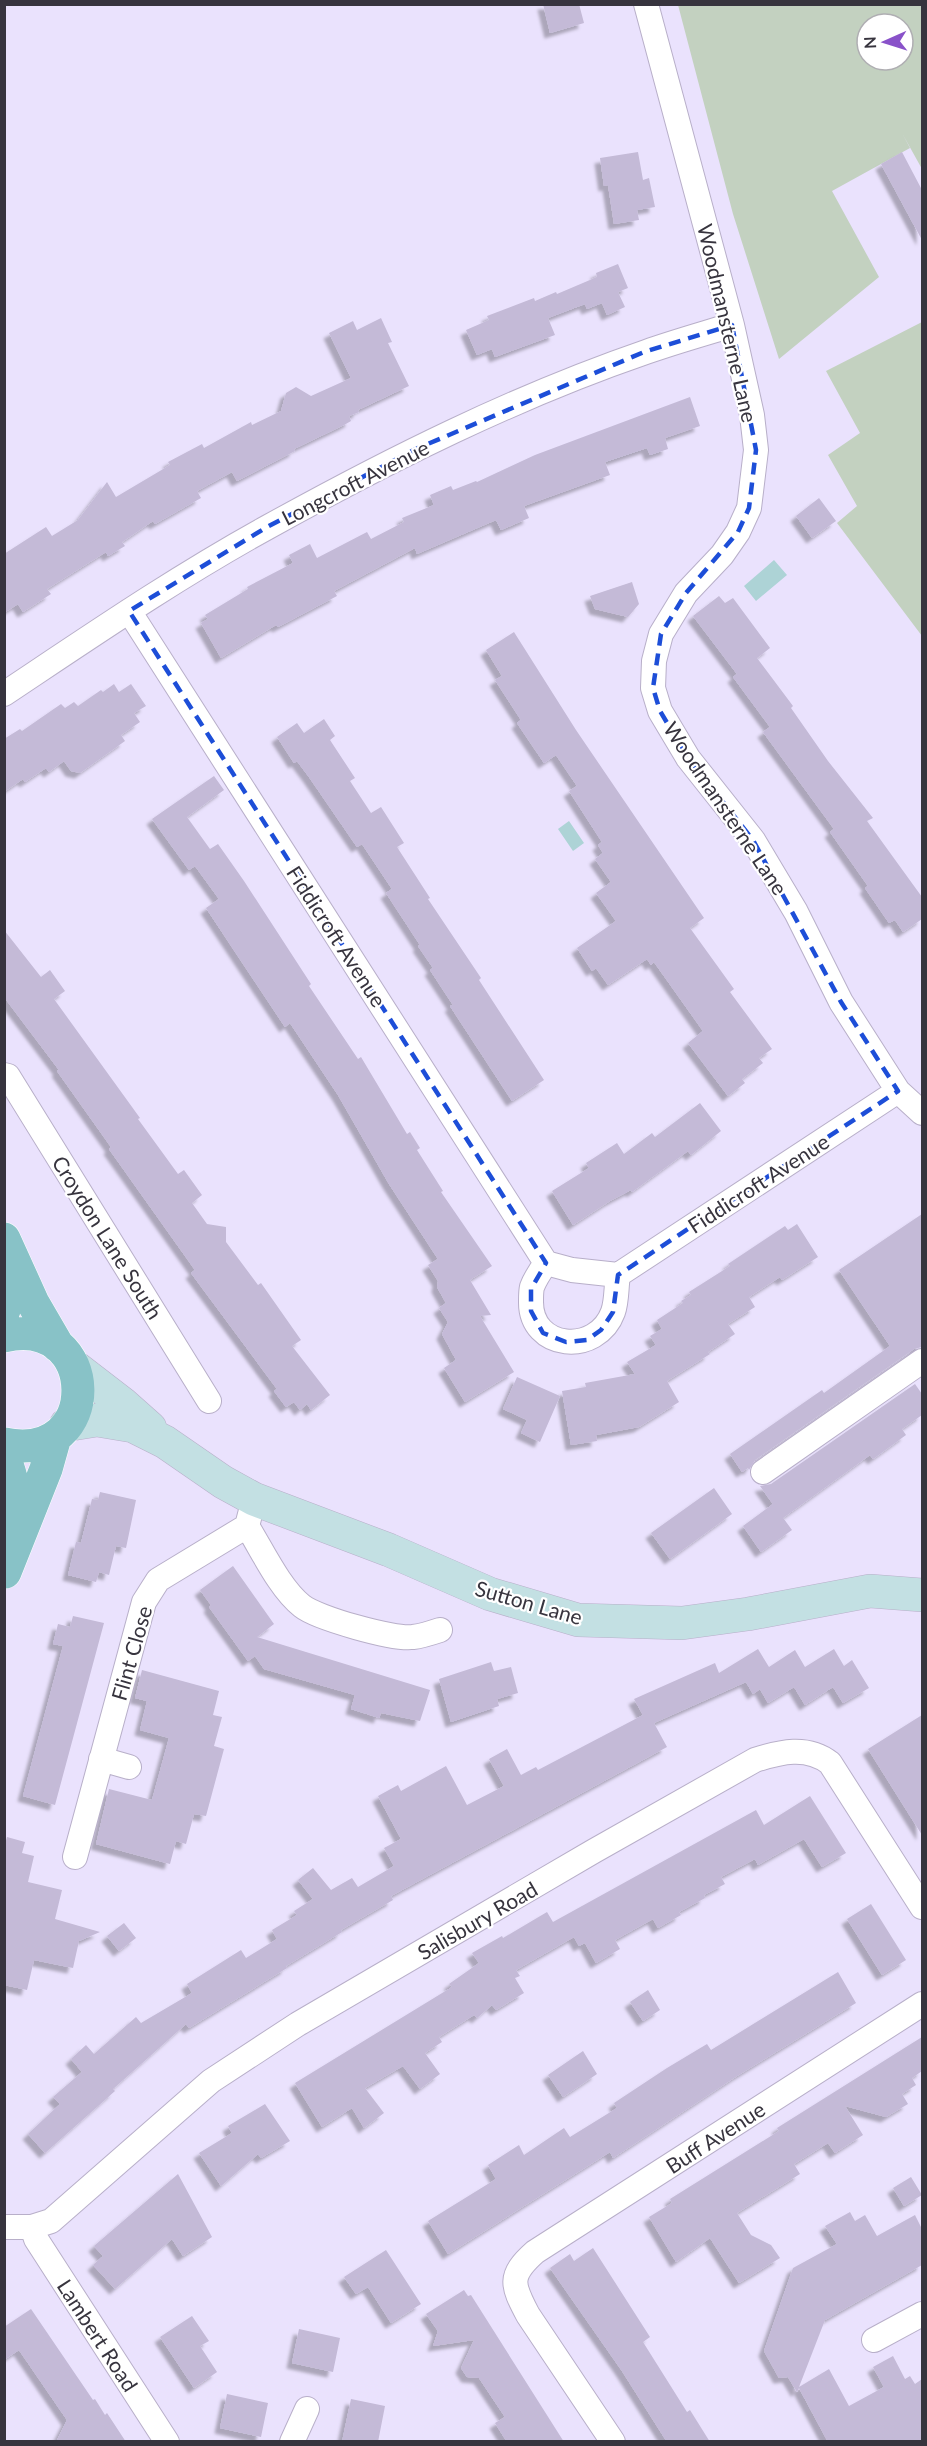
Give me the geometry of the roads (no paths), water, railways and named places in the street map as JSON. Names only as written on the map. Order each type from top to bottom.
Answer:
[{"type":"main road","points":[[4,1310],[8,1295],[6,1244]]},
{"type":"main road","points":[[4,1444],[20,1447],[41,1444],[60,1431],[73,1418],[79,1399],[78,1376],[33,1303],[6,1244]]},
{"type":"main road","points":[[4,1336],[15,1333],[35,1334],[67,1357]]},
{"type":"main road","name":"Sutton Lane","points":[[67,1357],[165,1442]]},
{"type":"main road","name":"Sutton Lane","points":[[60,1431],[97,1420],[133,1426],[165,1442],[224,1482],[250,1512],[389,1550],[490,1594],[578,1620],[682,1623],[748,1614],[870,1591],[922,1595]]},
{"type":"main road","points":[[5,1574],[60,1431]]},
{"type":"main road","points":[[4,1459],[12,1481],[15,1513],[5,1574]]},
{"type":"street","name":"Woodmansterne Lane","points":[[646,4],[732,325],[752,415],[756,450],[748,508],[738,532],[722,555],[687,593],[661,634],[654,660],[653,688],[660,711],[688,758],[753,840],[796,912],[841,1002],[898,1091],[922,1113]]},
{"type":"street","name":"Longcroft Avenue","points":[[4,694],[129,610],[267,527],[416,449],[517,403],[634,357],[732,325]]},
{"type":"street","name":"Fiddicroft Avenue","points":[[129,610],[546,1263]]},
{"type":"street","name":"Croydon Lane South","points":[[4,1075],[8,1076],[209,1401]]},
{"type":"street","name":"Fiddicroft Avenue","points":[[618,1275],[898,1091]]},
{"type":"street","points":[[546,1263],[572,1270],[618,1275],[613,1312],[602,1330],[586,1340],[566,1342],[543,1333],[531,1311],[531,1289],[546,1263]]},
{"type":"street","points":[[763,1472],[922,1362]]},
{"type":"street","points":[[250,1512],[289,1591],[303,1607],[361,1629],[392,1636],[413,1638],[440,1630]]},
{"type":"street","name":"Flint Close","points":[[75,1857],[144,1602],[158,1580],[250,1512]]},
{"type":"street","name":"Salisbury Road","points":[[4,2227],[32,2227],[51,2221],[196,2091],[278,2037],[594,1851],[755,1760],[780,1752],[805,1751],[824,1758],[830,1763],[922,1907]]},
{"type":"street","points":[[101,1759],[129,1767]]},
{"type":"street","name":"Buff Avenue","points":[[613,2442],[517,2295],[514,2277],[520,2265],[536,2252],[922,2004]]},
{"type":"street","name":"Lambert Road","points":[[32,2227],[36,2239],[167,2442]]},
{"type":"street","points":[[874,2340],[922,2314]]},
{"type":"street","points":[[292,2442],[307,2409]]}]
